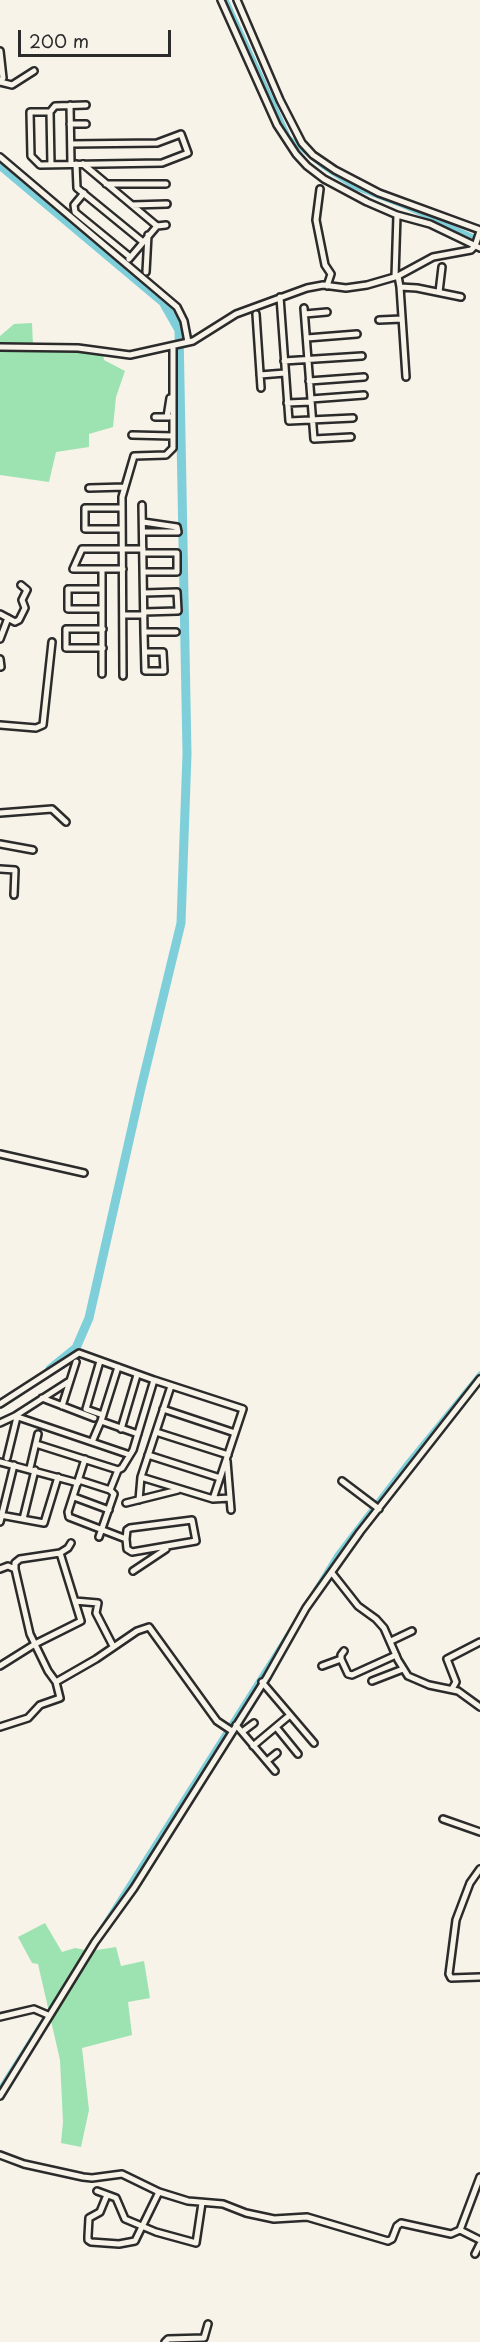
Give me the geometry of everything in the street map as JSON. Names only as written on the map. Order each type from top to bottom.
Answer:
[{"type":"street","points":[[221,0],[278,125],[296,154],[323,181],[397,214],[430,224],[477,246]]},
{"type":"street","points":[[0,346],[78,348],[130,354],[174,346],[200,339],[236,314],[306,288],[327,286],[351,288],[396,277],[433,257],[468,251],[477,246],[480,232],[379,193],[322,163],[302,142],[280,100],[237,0]]},
{"type":"street","points":[[0,51],[3,75],[0,82],[12,84],[34,71]]},
{"type":"street","points":[[70,105],[70,144],[77,188],[143,242]]},
{"type":"street","points":[[51,165],[50,112],[55,106],[86,105]]},
{"type":"street","points":[[50,112],[30,112],[30,156],[39,165],[162,163],[188,153],[181,134],[157,143],[70,144]]},
{"type":"street","points":[[70,124],[86,124]]},
{"type":"street","points":[[2,161],[177,307],[184,321],[185,343]]},
{"type":"street","points":[[83,164],[157,225],[166,225]]},
{"type":"street","points":[[344,189],[349,178]]},
{"type":"street","points":[[106,184],[166,184]]},
{"type":"street","points":[[320,189],[316,219],[325,265],[331,272],[327,286]]},
{"type":"street","points":[[84,193],[74,205],[75,212],[130,257]]},
{"type":"street","points":[[132,205],[167,204]]},
{"type":"street","points":[[397,214],[396,277],[400,287],[406,377]]},
{"type":"street","points":[[125,263],[157,225]]},
{"type":"street","points":[[146,272],[148,235]]},
{"type":"street","points":[[439,292],[442,267]]},
{"type":"street","points":[[400,287],[461,297]]},
{"type":"street","points":[[280,297],[289,422],[353,418]]},
{"type":"street","points":[[327,312],[305,311],[314,439],[351,437]]},
{"type":"street","points":[[256,314],[261,388]]},
{"type":"street","points":[[379,320],[402,319]]},
{"type":"street","points":[[306,338],[357,334]]},
{"type":"street","points":[[123,676],[122,508],[125,488],[134,456],[166,455],[173,448],[170,417],[174,346]]},
{"type":"street","points":[[284,361],[362,356]]},
{"type":"street","points":[[260,375],[285,373]]},
{"type":"street","points":[[309,381],[364,377]]},
{"type":"street","points":[[287,403],[364,395]]},
{"type":"street","points":[[156,417],[170,417]]},
{"type":"street","points":[[132,435],[173,436]]},
{"type":"street","points":[[89,488],[125,488]]},
{"type":"street","points":[[142,505],[145,671],[164,671],[164,652],[145,652]]},
{"type":"street","points":[[122,508],[85,508],[85,529],[122,529]]},
{"type":"street","points":[[143,522],[177,527],[178,532],[143,532]]},
{"type":"street","points":[[123,569],[73,569],[82,549],[177,553],[177,572],[144,572]]},
{"type":"street","points":[[102,570],[102,674]]},
{"type":"street","points":[[0,614],[16,622],[25,610],[22,600],[27,589],[21,585]]},
{"type":"street","points":[[102,589],[68,589],[68,609],[102,609]]},
{"type":"street","points":[[123,615],[178,611],[177,592],[144,593]]},
{"type":"street","points":[[0,639],[8,618]]},
{"type":"street","points":[[102,629],[66,629],[66,648],[102,648]]},
{"type":"street","points":[[144,632],[176,632]]},
{"type":"street","points":[[0,725],[36,728],[44,725],[52,642]]},
{"type":"street","points":[[0,659],[1,667]]},
{"type":"street","points":[[0,813],[52,809],[66,822]]},
{"type":"street","points":[[0,844],[33,850]]},
{"type":"street","points":[[0,868],[15,870],[14,895]]},
{"type":"street","points":[[0,1154],[84,1173]]},
{"type":"street","points":[[0,1404],[76,1354],[243,1409],[213,1499]]},
{"type":"street","points":[[100,1361],[86,1409],[121,1429],[138,1434]]},
{"type":"street","points":[[62,1406],[76,1362]]},
{"type":"street","points":[[92,1442],[118,1367]]},
{"type":"street","points":[[121,1429],[137,1375]]},
{"type":"street","points":[[0,2096],[46,2015],[134,1888],[306,1608],[377,1508],[480,1379]]},
{"type":"street","points":[[110,1490],[118,1470],[122,1468],[130,1455],[154,1380]]},
{"type":"street","points":[[0,1423],[16,1416],[68,1382]]},
{"type":"street","points":[[139,1500],[141,1477],[171,1386]]},
{"type":"street","points":[[42,1398],[94,1418]]},
{"type":"street","points":[[163,1409],[235,1433]]},
{"type":"street","points":[[16,1416],[130,1455]]},
{"type":"street","points":[[7,1458],[16,1416]]},
{"type":"street","points":[[156,1432],[227,1457]]},
{"type":"street","points":[[22,1519],[38,1434]]},
{"type":"street","points":[[36,1444],[118,1470]]},
{"type":"street","points":[[148,1455],[220,1478]]},
{"type":"street","points":[[227,1457],[231,1510]]},
{"type":"street","points":[[85,1459],[68,1512],[69,1517],[103,1528],[126,1539]]},
{"type":"street","points":[[0,1462],[110,1490],[114,1494],[99,1537]]},
{"type":"street","points":[[0,1522],[14,1466]]},
{"type":"street","points":[[1,1515],[44,1523],[58,1477]]},
{"type":"street","points":[[141,1477],[213,1499],[230,1498]]},
{"type":"street","points":[[342,1481],[377,1508]]},
{"type":"street","points":[[126,1503],[180,1489]]},
{"type":"street","points":[[74,1497],[109,1510]]},
{"type":"street","points":[[192,1520],[196,1541],[167,1548],[132,1552],[127,1549],[126,1539],[127,1530],[130,1528],[192,1520]]},
{"type":"street","points":[[0,1727],[28,1718],[40,1706],[60,1698],[56,1682],[30,1634],[15,1563],[20,1559],[60,1553],[71,1543]]},
{"type":"street","points":[[133,1571],[167,1548]]},
{"type":"street","points":[[0,1666],[35,1644],[81,1621],[60,1553]]},
{"type":"street","points":[[0,1569],[8,1566],[15,1569]]},
{"type":"street","points":[[332,1573],[358,1606],[381,1624],[403,1670],[412,1679],[452,1689],[465,1695],[480,1707]]},
{"type":"street","points":[[75,1601],[98,1603],[97,1615],[113,1646]]},
{"type":"street","points":[[56,1682],[96,1659],[137,1630],[144,1627],[151,1628],[171,1660],[218,1721],[231,1730]]},
{"type":"street","points":[[391,1641],[412,1631]]},
{"type":"street","points":[[452,1689],[456,1682],[447,1659],[480,1641]]},
{"type":"street","points":[[344,1652],[341,1654],[341,1659],[348,1674],[352,1676],[396,1655]]},
{"type":"street","points":[[322,1666],[341,1659]]},
{"type":"street","points":[[372,1681],[403,1670]]},
{"type":"street","points":[[262,1683],[314,1743]]},
{"type":"street","points":[[253,1746],[290,1715]]},
{"type":"street","points":[[242,1732],[254,1723]]},
{"type":"street","points":[[236,1725],[274,1772]]},
{"type":"street","points":[[276,1727],[298,1754]]},
{"type":"street","points":[[267,1761],[277,1753]]},
{"type":"street","points":[[443,1819],[480,1832]]},
{"type":"street","points":[[480,1869],[470,1883],[456,1920],[449,1976],[480,1977]]},
{"type":"street","points":[[0,2017],[28,2009],[34,2009],[46,2015]]},
{"type":"street","points":[[0,2155],[24,2164],[83,2177],[122,2174],[159,2192],[188,2201],[223,2204],[246,2213],[274,2219],[307,2217],[323,2220],[388,2241],[401,2223],[451,2234],[460,2230],[480,2177]]},
{"type":"street","points":[[96,2191],[116,2198],[125,2219],[176,2239],[195,2243],[202,2203]]},
{"type":"street","points":[[107,2195],[100,2212],[89,2218],[88,2241],[119,2244],[136,2240],[159,2192]]},
{"type":"street","points":[[460,2230],[480,2240]]},
{"type":"street","points":[[475,2254],[480,2244]]},
{"type":"street","points":[[165,2342],[168,2339],[204,2338],[208,2324]]},
{"type":"green space","points":[[32,323],[33,346],[102,348],[104,360],[125,371],[116,397],[113,427],[89,434],[89,447],[56,452],[49,482],[0,475],[0,336],[14,324]]},
{"type":"green space","points":[[45,1923],[62,1952],[75,1948],[91,1951],[116,1947],[121,1966],[144,1961],[150,1998],[128,2002],[132,2035],[82,2048],[89,2110],[81,2147],[61,2143],[63,2122],[60,2060],[38,1964],[32,1963],[18,1937]]},
{"type":"waterway","points":[[226,0],[289,138],[324,167],[354,187],[404,206],[480,240]]},
{"type":"waterway","points":[[0,165],[163,302],[179,330],[187,754],[181,923],[89,1318],[76,1348],[50,1369]]},
{"type":"waterway","points":[[313,1594],[337,1555],[480,1374]]},
{"type":"waterway","points":[[0,2089],[294,1625]]}]
